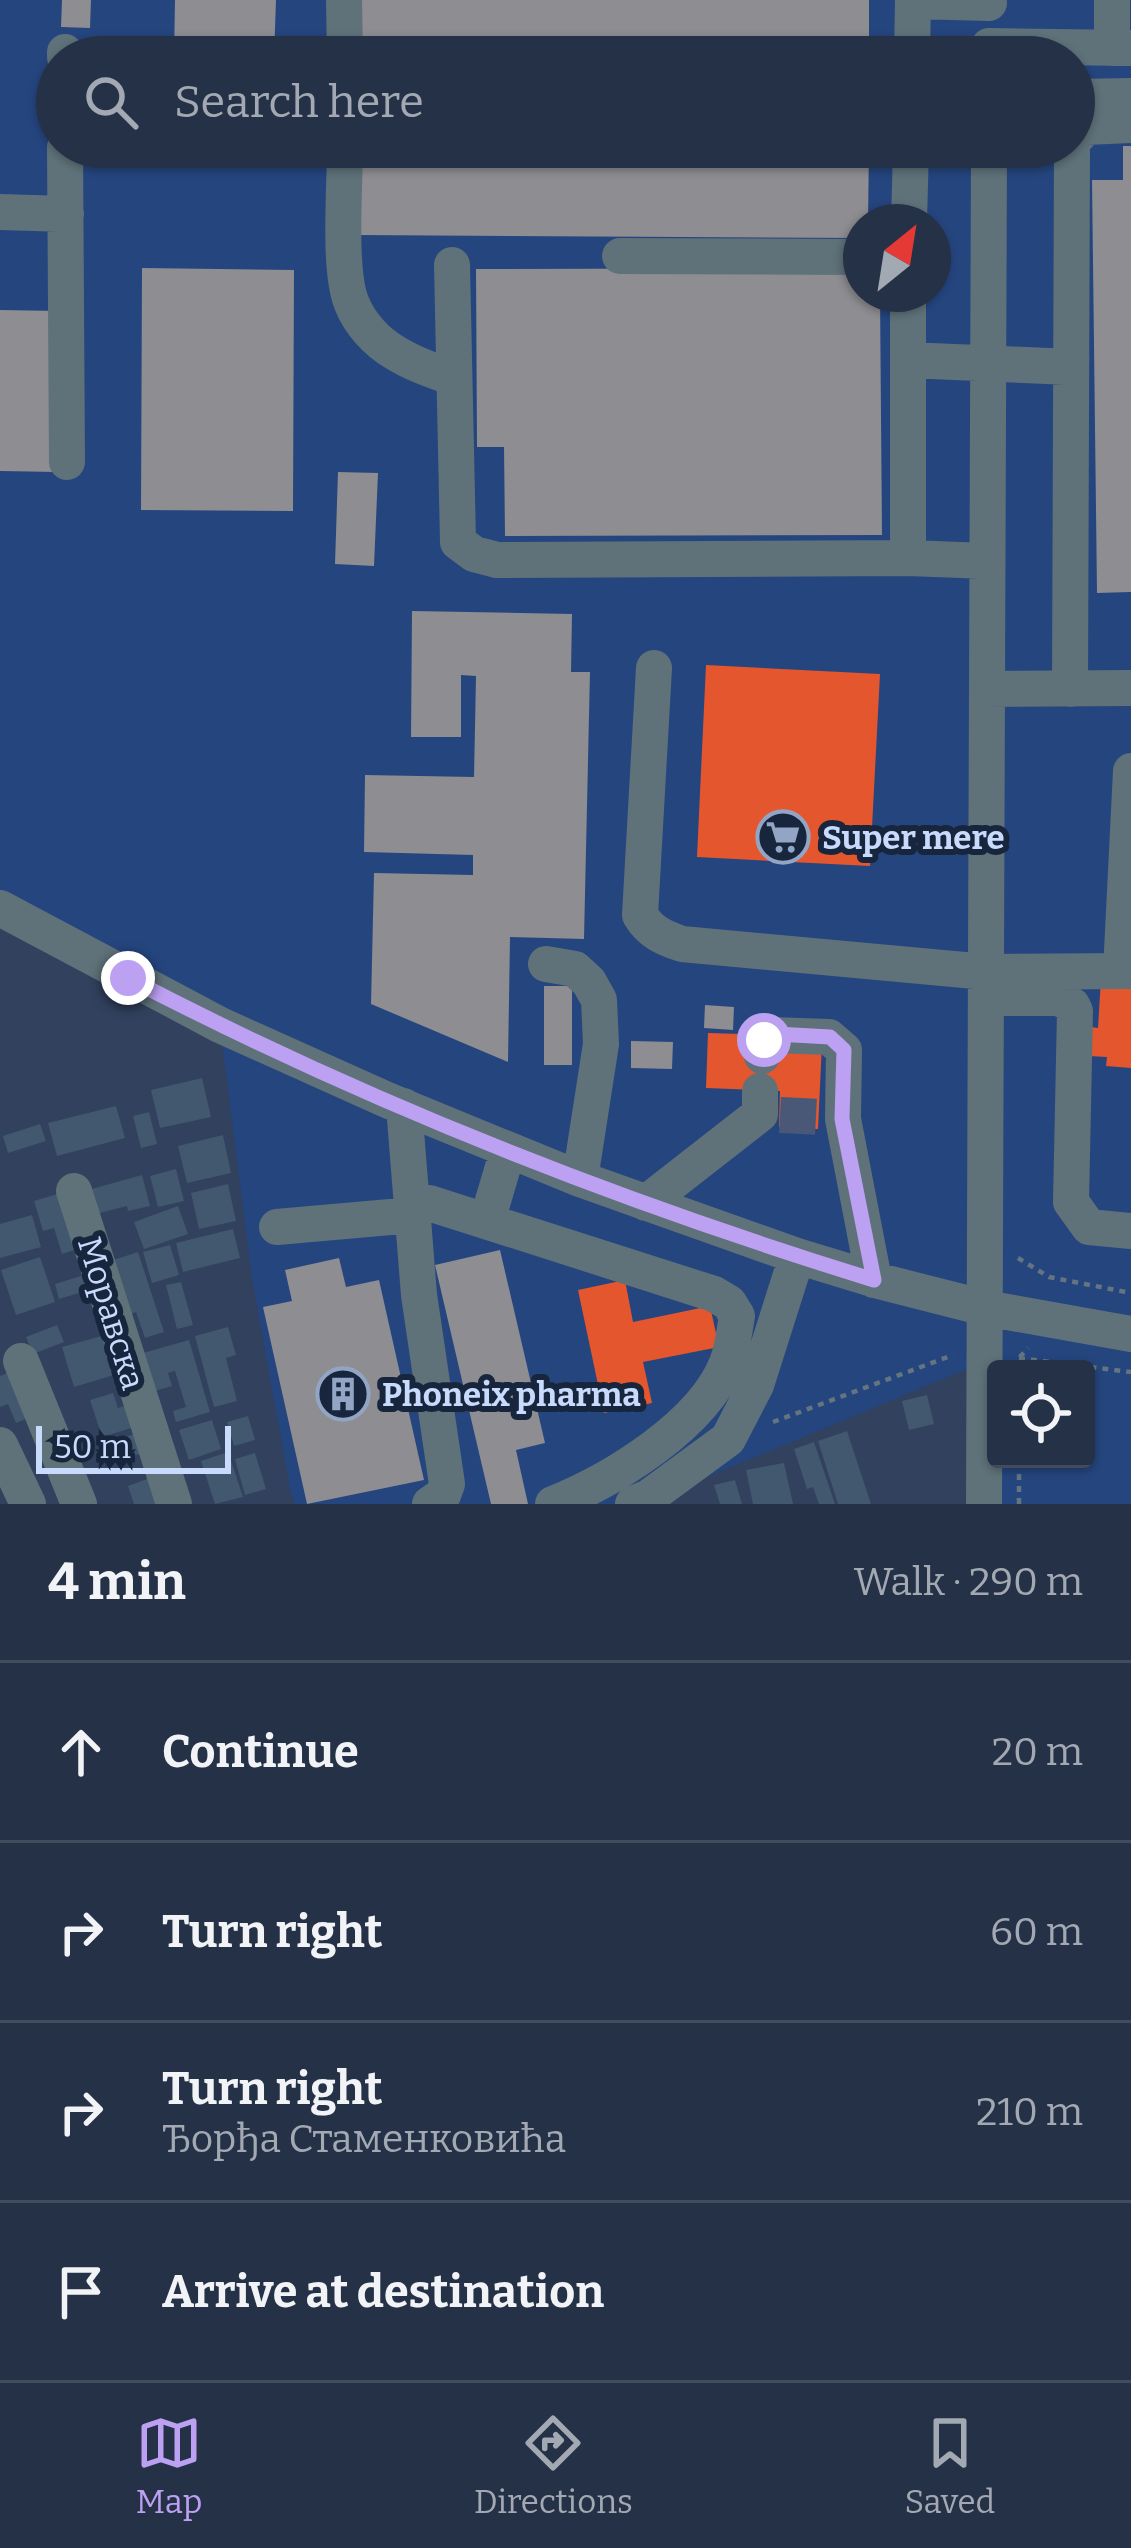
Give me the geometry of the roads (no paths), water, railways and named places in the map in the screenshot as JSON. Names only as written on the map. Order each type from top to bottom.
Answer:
[{"type":"street","points":[[344,0],[344,36]]},
{"type":"street","points":[[1112,0],[1122,48]]},
{"type":"street","points":[[912,36],[913,1],[989,2],[989,36]]},
{"type":"street","points":[[1095,97],[1131,96]]},
{"type":"street","points":[[1095,127],[1131,125]]},
{"type":"street","points":[[65,168],[67,462]]},
{"type":"street","points":[[345,168],[346,278],[351,304],[365,327],[390,350],[454,378]]},
{"type":"street","points":[[909,204],[910,168]]},
{"type":"street","points":[[984,1504],[989,168]]},
{"type":"street","points":[[1070,688],[1073,168]]},
{"type":"street","points":[[0,212],[66,214]]},
{"type":"street","points":[[620,256],[843,257]]},
{"type":"street","points":[[452,265],[458,542],[474,554],[497,560],[908,557],[987,561]]},
{"type":"street","points":[[908,312],[908,557]]},
{"type":"street","points":[[908,360],[1071,367]]},
{"type":"street","points":[[654,668],[640,915],[646,926],[682,944],[986,985],[1060,998],[1072,1005],[1071,1202],[1089,1227],[1131,1231]]},
{"type":"street","points":[[987,689],[1131,688]]},
{"type":"street","points":[[986,985],[1126,971],[1131,771]]},
{"type":"street","points":[[0,908],[220,1025],[580,1179],[874,1280],[985,1326],[1131,1334]]},
{"type":"street","points":[[546,964],[575,969],[599,1000],[601,1044],[580,1179]]},
{"type":"street","points":[[646,1203],[765,1094],[762,1044],[771,1035],[835,1040],[844,1050],[831,1118],[874,1280]]},
{"type":"street","points":[[404,1106],[421,1209],[419,1294],[447,1484],[443,1495],[430,1504]]},
{"type":"street","points":[[487,1221],[508,1150]]},
{"type":"street","name":"Моравска","points":[[74,1191],[174,1504]]},
{"type":"street","points":[[278,1227],[421,1209],[487,1221],[714,1294],[729,1303],[737,1316],[726,1366],[699,1409],[637,1460],[554,1504]]},
{"type":"street","points":[[633,1504],[728,1439],[756,1385],[797,1256]]},
{"type":"street","points":[[21,1361],[79,1504]]},
{"type":"street","points":[[0,1445],[28,1504]]},
{"type":"tunnel","points":[[780,1115],[819,1117]]},
{"type":"place","name":"Super mere","points":[[783,837]]},
{"type":"place","name":"Phoneix pharma","points":[[343,1394]]}]
